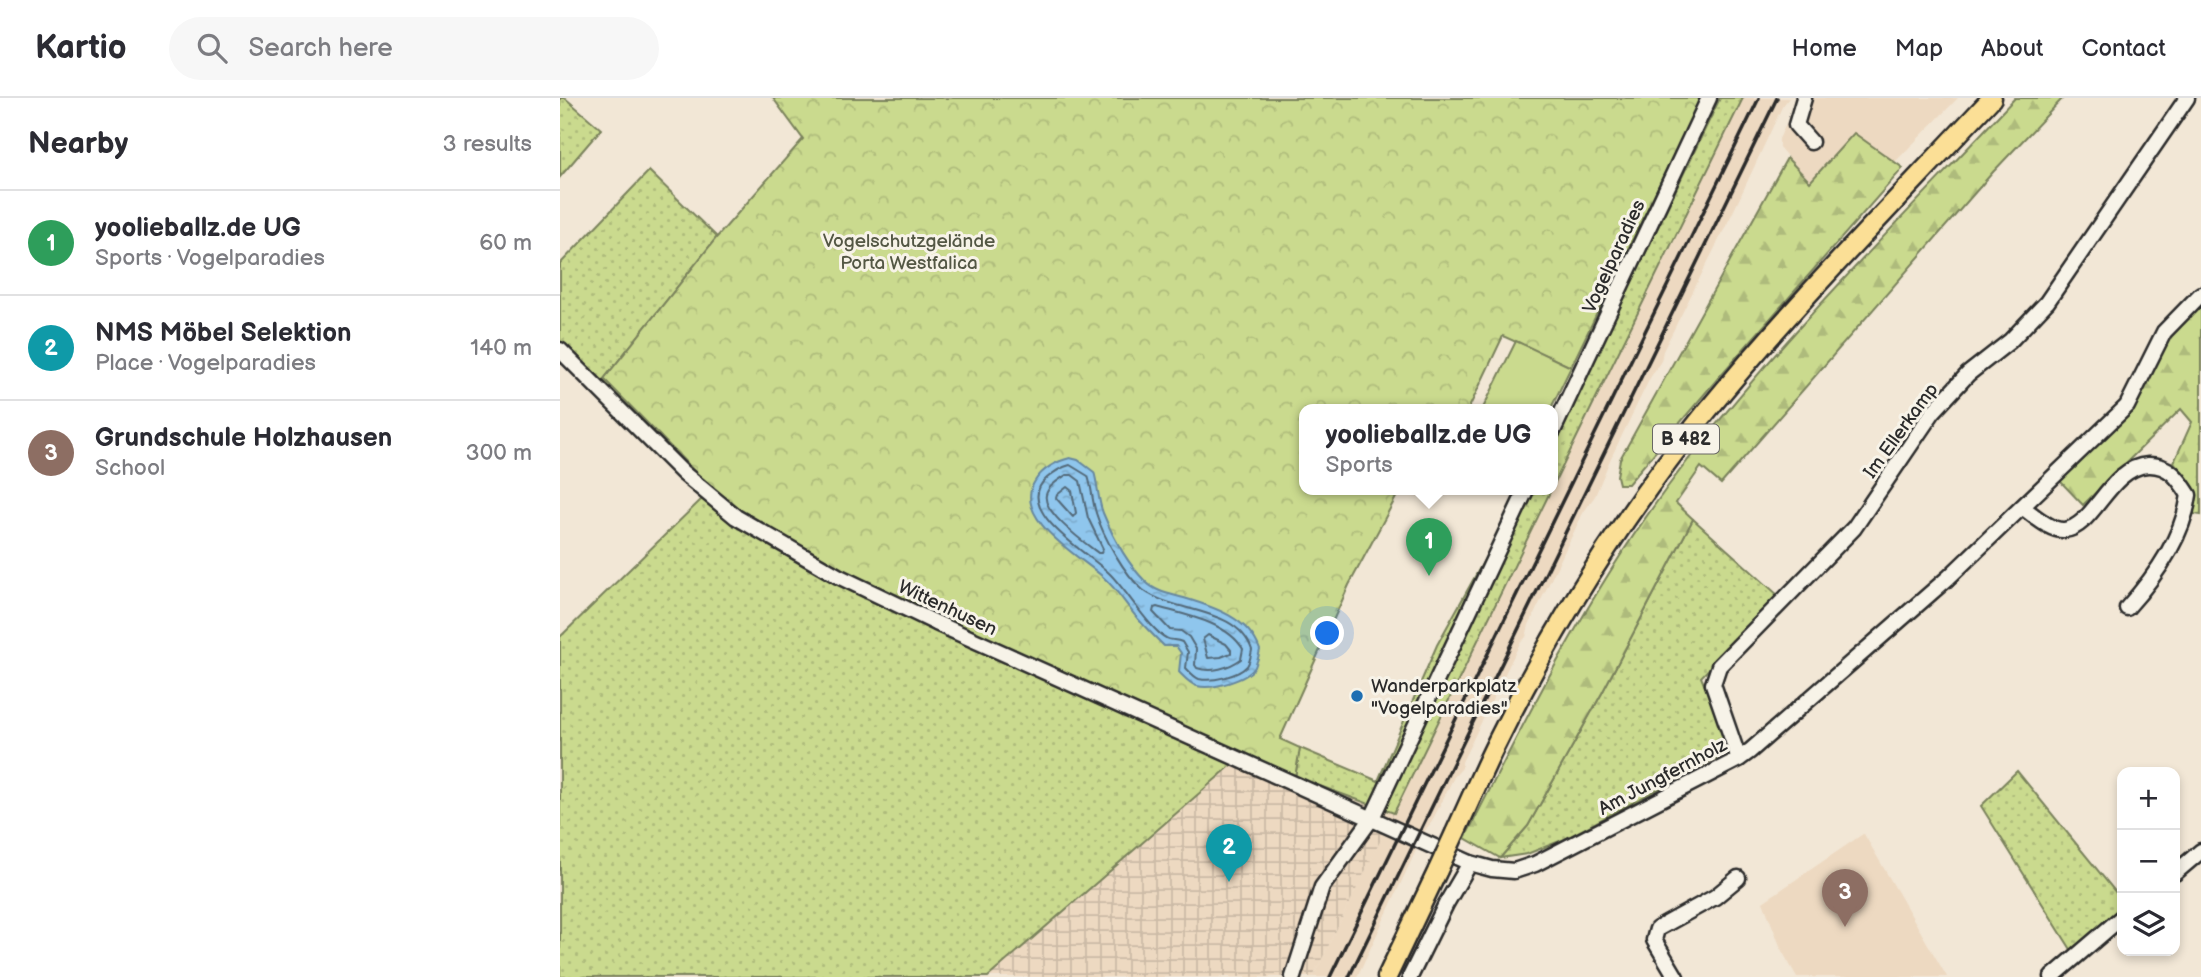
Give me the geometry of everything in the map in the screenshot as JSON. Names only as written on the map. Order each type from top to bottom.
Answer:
[{"type":"main road","name":"B 482","points":[[1387,977],[1497,742],[1543,656],[1638,503],[1706,412],[1787,319],[1992,98]]},
{"type":"street","name":"Vogelparadies","points":[[1558,420],[1709,98]]},
{"type":"street","points":[[1804,98],[1796,125],[1811,142]]},
{"type":"street","name":"Im Ellerkamp","points":[[1739,759],[1713,684],[1719,666],[1854,528],[1933,412],[1948,395],[1968,374],[2010,341],[2047,302],[2187,98]]},
{"type":"street","name":"Am Jungfernholz","points":[[1372,818],[1470,863],[1514,871],[1535,864],[1739,759],[1948,578],[2127,406],[2164,332],[2201,295]]},
{"type":"street","name":"Wittenhusen","points":[[560,350],[683,473],[736,517],[790,549],[838,576],[936,623],[1372,818]]},
{"type":"street","points":[[2022,507],[2056,530],[2068,530],[2079,524],[2122,476],[2137,466],[2159,464],[2177,476],[2189,495],[2187,511],[2166,556],[2148,584],[2127,608]]},
{"type":"street","points":[[1293,977],[1322,887],[1372,818],[1524,495]]},
{"type":"street","points":[[2180,869],[2201,851]]},
{"type":"street","points":[[1410,977],[1446,904],[1470,863]]},
{"type":"street","points":[[1676,977],[1654,940],[1657,929],[1715,897],[1738,878]]},
{"type":"street","points":[[2052,977],[2117,921]]},
{"type":"shaded area","points":[[1743,98],[1789,98],[1782,107],[1663,351],[1661,361],[1650,378],[1595,496],[1583,513],[1529,625],[1526,637],[1520,643],[1462,762],[1462,768],[1454,777],[1426,829],[1357,977],[1313,977],[1549,495],[1558,495],[1558,476]]},
{"type":"shaded area","points":[[1798,98],[1958,98],[1895,162],[1854,133],[1809,182],[1779,147],[1779,139]]},
{"type":"shaded area","points":[[1241,757],[1394,813],[1313,977],[988,977]]},
{"type":"shaded area","points":[[1863,834],[1947,977],[1797,977],[1782,951],[1763,902]]},
{"type":"green space","points":[[560,98],[565,98],[601,129],[560,177]]},
{"type":"green space","name":"Vogelschutzgelände Porta Westfalica","points":[[773,98],[1701,98],[1571,367],[1503,336],[1471,404],[1299,404],[1299,495],[1397,495],[1349,585],[1280,739],[1300,748],[1295,777],[844,575],[748,520],[712,489],[604,379],[717,237],[803,139]]},
{"type":"green space","points":[[1720,98],[1743,98],[1558,476],[1558,426],[1593,362]]},
{"type":"green space","points":[[2015,98],[2063,98],[1993,172],[1721,484],[1701,467],[1676,503],[1693,519],[1602,693],[1528,826],[1500,858],[1465,838],[1583,616],[1666,489],[1705,438],[1790,338]]},
{"type":"green space","points":[[1854,133],[1903,168],[1628,484],[1619,484],[1617,476],[1620,459],[1787,158],[1810,182]]},
{"type":"green space","points":[[649,171],[717,237],[604,379],[1241,757],[988,977],[560,977],[560,637],[705,496],[560,360],[560,264]]},
{"type":"green space","points":[[2201,304],[2201,515],[2194,514],[2194,487],[2174,462],[2192,422],[2181,409],[2083,505],[2060,481],[2133,409],[2171,333]]},
{"type":"green space","points":[[1516,341],[1571,367],[1553,404],[1485,404]]},
{"type":"green space","points":[[1520,495],[1549,495],[1394,813],[1295,777],[1300,748],[1378,781],[1437,645]]},
{"type":"green space","points":[[1693,519],[1779,596],[1701,677],[1728,742],[1718,757],[1565,839],[1527,854],[1500,858],[1528,826],[1602,693]]},
{"type":"green space","points":[[2017,771],[2117,894],[2117,914],[2072,951],[1981,806]]},
{"type":"water","points":[[1070,458],[1078,460],[1094,472],[1101,508],[1107,522],[1126,558],[1145,581],[1153,588],[1229,615],[1248,630],[1260,650],[1251,672],[1220,685],[1203,687],[1190,682],[1179,672],[1181,653],[1176,646],[1164,646],[1108,582],[1065,548],[1040,522],[1032,509],[1030,495],[1035,481],[1050,466]]},
{"type":"railway","points":[[1330,977],[1759,98]]},
{"type":"railway","points":[[1349,977],[1777,98]]},
{"type":"place","name":"yoolieballz.de UG","points":[[1429,576]]},
{"type":"place","name":"Wanderparkplatz \"Vogelparadies\"","points":[[1357,696]]},
{"type":"place","name":"NMS Möbel Selektion","points":[[1229,882]]},
{"type":"place","name":"Grundschule Holzhausen","points":[[1845,927]]}]
